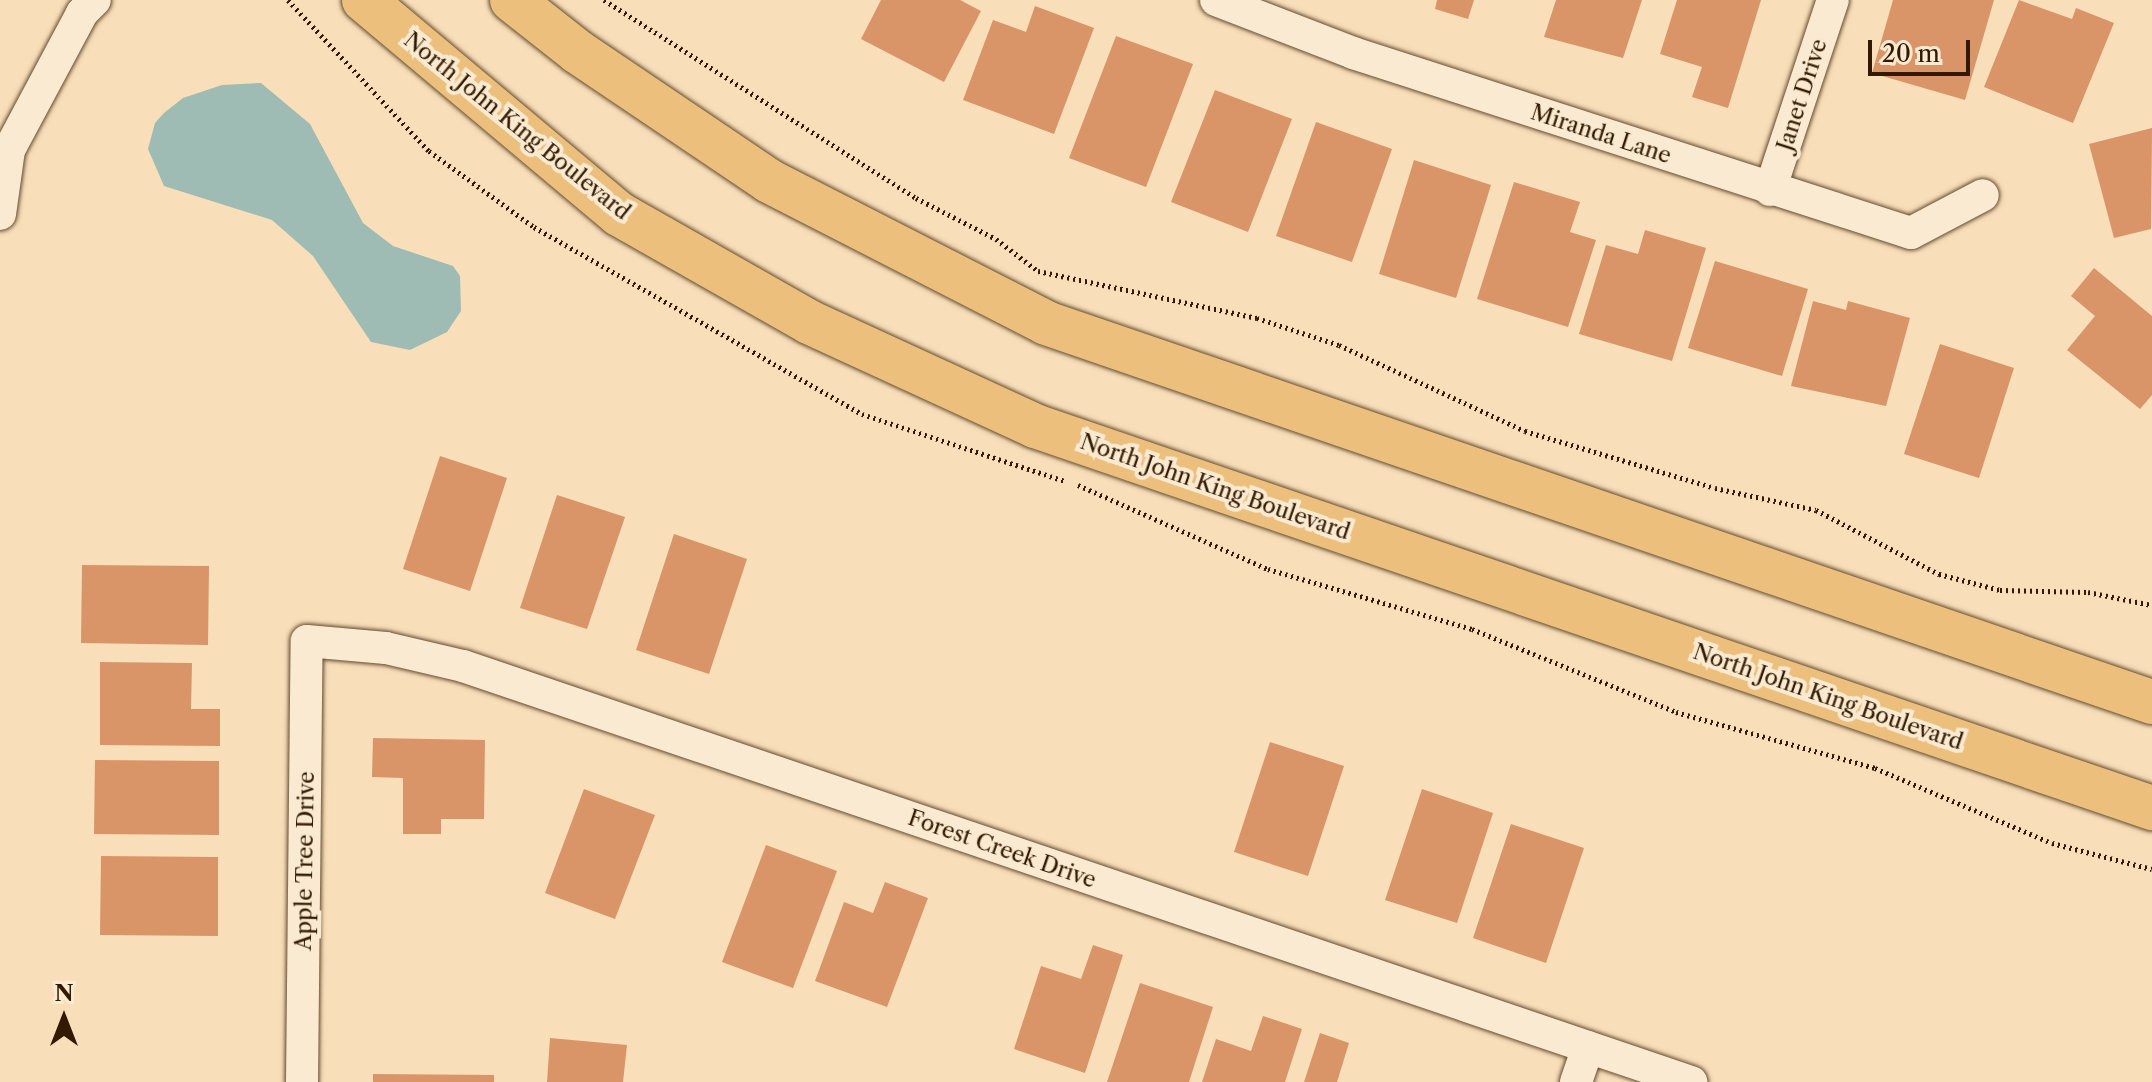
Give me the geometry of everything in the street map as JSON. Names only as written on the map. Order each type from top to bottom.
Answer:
[{"type":"main road","name":"North John King Boulevard","points":[[364,0],[619,214],[809,322],[1021,420],[2152,808]]},
{"type":"main road","points":[[512,0],[578,52],[769,181],[1046,323],[2152,702]]},
{"type":"street","points":[[0,214],[9,150],[82,13],[95,0]]},
{"type":"street","name":"Miranda Lane","points":[[1216,0],[1353,53],[1911,233],[1983,195]]},
{"type":"street","name":"Janet Drive","points":[[1770,190],[1833,0]]},
{"type":"street","name":"Forest Creek Drive","points":[[307,641],[386,648],[463,666],[1691,1082]]},
{"type":"street","name":"Apple Tree Drive","points":[[302,1082],[307,641]]},
{"type":"street","points":[[1576,1082],[1588,1047]]},
{"type":"path","points":[[604,0],[916,198],[996,239],[1038,271],[1257,318],[1326,341],[1525,431],[1715,488],[1816,510],[1939,574],[2000,590],[2088,592],[2152,605]]},
{"type":"water","points":[[261,83],[310,124],[363,223],[393,246],[453,266],[460,276],[461,311],[447,332],[410,350],[371,342],[313,256],[272,220],[164,186],[148,149],[155,123],[164,113],[183,98],[222,85]]},
{"type":"building","points":[[881,0],[960,0],[981,11],[944,82],[861,39]]},
{"type":"building","points":[[1437,0],[1474,0],[1468,19],[1435,9]]},
{"type":"building","points":[[1556,0],[1642,0],[1623,58],[1544,37]]},
{"type":"building","points":[[1677,0],[1761,0],[1728,108],[1692,97],[1702,67],[1660,54]]},
{"type":"building","points":[[1893,0],[1994,0],[1965,100],[1872,73]]},
{"type":"building","points":[[2019,0],[2072,19],[2076,8],[2114,23],[2073,123],[1984,87]]},
{"type":"building","points":[[1035,6],[1094,28],[1054,134],[963,100],[993,20],[1026,32]]},
{"type":"building","points":[[1116,36],[1193,64],[1146,187],[1069,158]]},
{"type":"building","points":[[1215,90],[1292,119],[1248,232],[1171,202]]},
{"type":"building","points":[[1316,122],[1392,149],[1352,262],[1276,236]]},
{"type":"building","points":[[2152,128],[2151,229],[2114,238],[2089,144]]},
{"type":"building","points":[[1414,160],[1491,185],[1456,298],[1379,274]]},
{"type":"building","points":[[1514,182],[1580,202],[1570,232],[1596,240],[1568,327],[1477,299]]},
{"type":"building","points":[[1645,230],[1706,248],[1672,361],[1579,334],[1606,245],[1638,254]]},
{"type":"building","points":[[1715,261],[1808,289],[1782,376],[1688,348]]},
{"type":"building","points":[[2094,268],[2152,316],[2152,395],[2140,409],[2067,350],[2095,316],[2071,296]]},
{"type":"building","points":[[1813,301],[1846,310],[1848,301],[1910,318],[1886,406],[1791,386]]},
{"type":"building","points":[[1940,344],[2014,368],[1979,478],[1904,454]]},
{"type":"building","points":[[440,456],[507,478],[470,591],[403,569]]},
{"type":"building","points":[[557,495],[625,517],[587,629],[520,608]]},
{"type":"building","points":[[674,534],[747,559],[709,674],[636,650]]},
{"type":"building","points":[[82,565],[209,566],[208,645],[81,643]]},
{"type":"building","points":[[100,662],[192,663],[191,709],[220,709],[220,746],[100,745]]},
{"type":"building","points":[[373,738],[485,740],[484,819],[441,819],[441,834],[403,834],[403,778],[372,777]]},
{"type":"building","points":[[1270,742],[1344,766],[1308,876],[1234,852]]},
{"type":"building","points":[[95,760],[219,761],[219,835],[94,834]]},
{"type":"building","points":[[584,789],[655,815],[615,919],[545,893]]},
{"type":"building","points":[[1422,789],[1493,813],[1457,923],[1385,900]]},
{"type":"building","points":[[1511,824],[1584,848],[1546,963],[1473,938]]},
{"type":"building","points":[[766,845],[837,871],[793,988],[722,962]]},
{"type":"building","points":[[101,856],[218,857],[218,936],[100,935]]},
{"type":"building","points":[[885,882],[928,898],[887,1007],[815,981],[844,902],[873,913]]},
{"type":"building","points":[[1093,945],[1123,955],[1085,1073],[1014,1049],[1041,966],[1081,979]]},
{"type":"building","points":[[1140,983],[1213,1007],[1189,1082],[1107,1082]]},
{"type":"building","points":[[1263,1016],[1302,1029],[1285,1082],[1202,1082],[1216,1039],[1251,1051]]},
{"type":"building","points":[[1320,1033],[1349,1043],[1337,1082],[1304,1082]]},
{"type":"building","points":[[550,1038],[627,1045],[623,1082],[547,1082]]},
{"type":"building","points":[[373,1074],[494,1075],[494,1082],[373,1082]]}]
